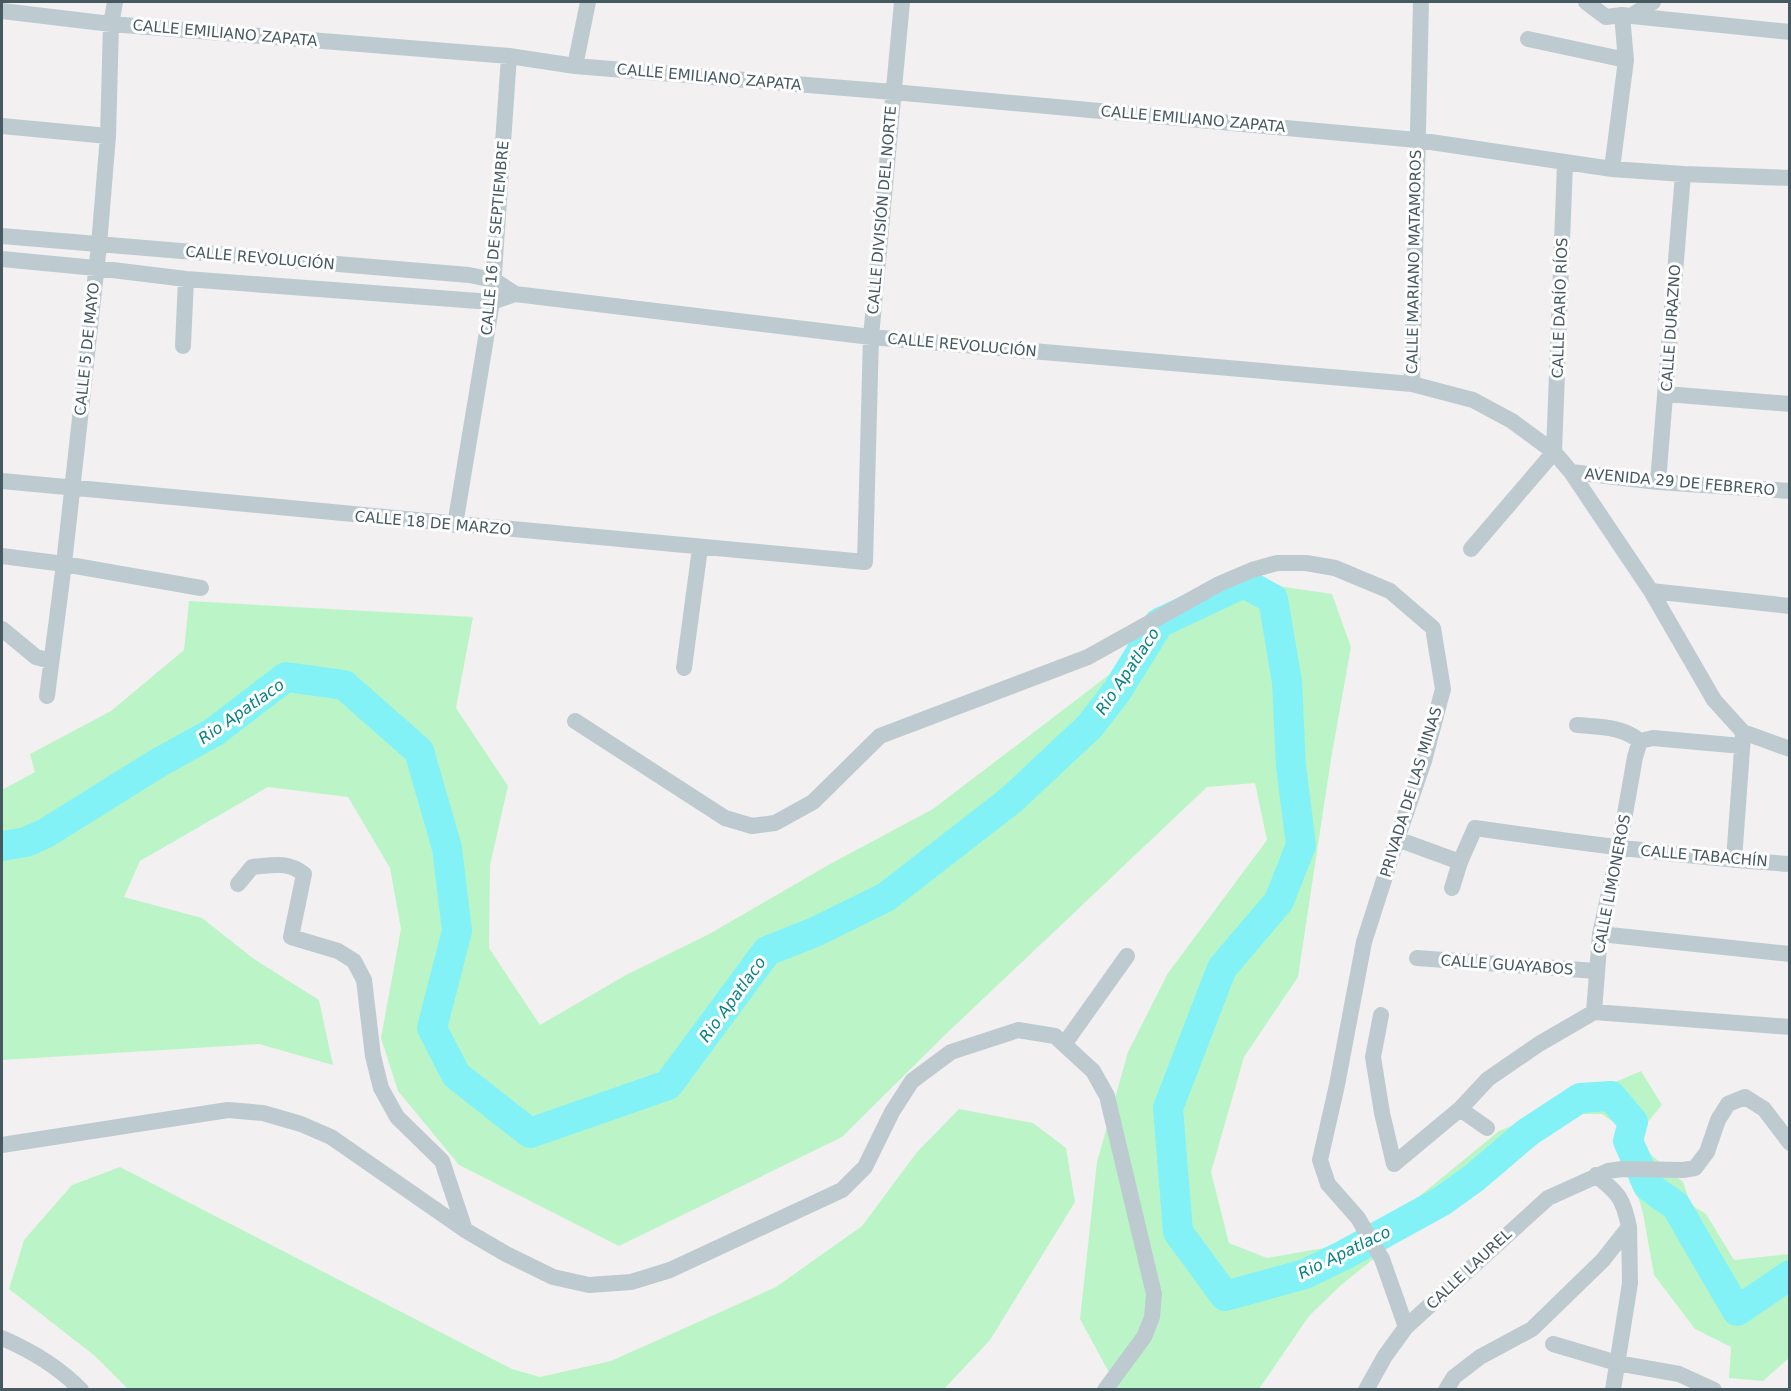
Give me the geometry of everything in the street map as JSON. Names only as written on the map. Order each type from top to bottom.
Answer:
[{"type":"street","name":"CALLE 5 DE MAYO","points":[[47,696],[73,489],[99,245],[108,136],[111,24],[115,2]]},
{"type":"street","points":[[575,66],[588,2]]},
{"type":"street","name":"CALLE DIVISIÓN DEL NORTE","points":[[865,562],[871,337],[902,2]]},
{"type":"street","name":"CALLE MARIANO MATAMOROS","points":[[1412,384],[1421,2]]},
{"type":"street","points":[[1586,2],[1606,17],[1627,16],[1790,32]]},
{"type":"street","points":[[1627,16],[1653,2]]},
{"type":"street","name":"CALLE EMILIANO ZAPATA","points":[[2,11],[111,24],[509,56],[575,66],[893,92],[1417,140],[1612,169],[1790,178]]},
{"type":"street","points":[[1612,169],[1626,60],[1627,16]]},
{"type":"street","points":[[1528,39],[1626,60]]},
{"type":"street","name":"CALLE 16 DE SEPTIEMBRE","points":[[455,525],[492,302],[509,56]]},
{"type":"street","points":[[2,126],[108,136]]},
{"type":"street","name":"CALLE DARÍO RÍOS","points":[[1554,452],[1565,163]]},
{"type":"street","name":"CALLE DURAZNO","points":[[1658,482],[1683,174]]},
{"type":"street","name":"CALLE REVOLUCIÓN","points":[[2,236],[457,274],[494,280],[514,294]]},
{"type":"street","name":"CALLE REVOLUCIÓN","points":[[2,259],[186,279],[492,302],[514,294],[871,337],[1412,384],[1473,400],[1512,421],[1554,452],[1571,472],[1651,591],[1714,700],[1742,739]]},
{"type":"street","points":[[183,346],[186,279]]},
{"type":"street","points":[[1666,394],[1790,404]]},
{"type":"street","points":[[1472,549],[1554,452]]},
{"type":"street","name":"AVENIDA 29 DE FEBRERO","points":[[1571,472],[1658,482],[1790,491]]},
{"type":"street","name":"CALLE 18 DE MARZO","points":[[2,481],[865,562]]},
{"type":"street","points":[[684,668],[700,548]]},
{"type":"street","points":[[2,556],[64,564],[201,588]]},
{"type":"street","name":"PRIVADA DE LAS MINAS","points":[[574,721],[725,818],[752,826],[775,823],[813,802],[879,736],[1088,657],[1219,584],[1252,570],[1277,563],[1306,563],[1335,568],[1390,591],[1433,628],[1443,689],[1424,761],[1364,942],[1337,1085],[1320,1160],[1328,1184],[1358,1218],[1382,1259],[1406,1327]]},
{"type":"street","points":[[1651,591],[1790,606]]},
{"type":"street","points":[[2,629],[36,657],[51,661]]},
{"type":"street","points":[[1577,725],[1618,729],[1631,734],[1637,749],[1653,738],[1742,739],[1790,749]]},
{"type":"street","points":[[1734,860],[1742,739]]},
{"type":"street","name":"CALLE LIMONEROS","points":[[1594,1012],[1600,934],[1620,848],[1637,749]]},
{"type":"street","name":"CALLE TABACHÍN","points":[[1460,862],[1475,828],[1620,848],[1790,864]]},
{"type":"street","points":[[1397,839],[1460,862],[1452,888]]},
{"type":"street","points":[[238,884],[252,867],[294,866],[304,874],[291,937],[338,951],[354,961],[364,980],[373,1056],[381,1088],[397,1117],[442,1161],[465,1230]]},
{"type":"street","points":[[1600,934],[1790,954]]},
{"type":"street","points":[[1065,1043],[1127,956]]},
{"type":"street","name":"CALLE GUAYABOS","points":[[1417,958],[1596,971]]},
{"type":"street","points":[[1381,1015],[1373,1057],[1382,1113],[1394,1164],[1460,1109],[1488,1079],[1539,1044],[1594,1012],[1790,1027]]},
{"type":"street","points":[[2,1145],[228,1110],[263,1113],[301,1124],[331,1137],[465,1230],[506,1254],[553,1277],[589,1285],[631,1282],[670,1270],[842,1190],[865,1167],[892,1112],[912,1081],[951,1052],[1018,1030],[1055,1036],[1093,1071],[1107,1096],[1154,1294],[1152,1317],[1144,1337],[1105,1389]]},
{"type":"street","points":[[1596,1175],[1622,1169],[1683,1170],[1695,1168],[1707,1152],[1718,1120],[1728,1104],[1745,1097],[1764,1109],[1790,1143]]},
{"type":"street","points":[[1460,1109],[1487,1128]]},
{"type":"street","points":[[1596,1175],[1615,1191],[1624,1204],[1629,1227],[1630,1283],[1613,1389]]},
{"type":"street","name":"CALLE LAUREL","points":[[1366,1389],[1385,1356],[1406,1327],[1548,1198],[1596,1175]]},
{"type":"street","points":[[1446,1389],[1454,1377],[1480,1357],[1532,1329],[1603,1260],[1629,1227]]},
{"type":"street","points":[[2,1338],[31,1350],[66,1374],[81,1389]]},
{"type":"street","points":[[1553,1344],[1617,1362],[1679,1374],[1714,1389]]},
{"type":"green space","points":[[1271,585],[1332,594],[1351,647],[1331,759],[1298,977],[1244,1057],[1211,1172],[1229,1243],[1267,1258],[1335,1246],[1377,1231],[1499,1131],[1641,1071],[1662,1105],[1636,1136],[1642,1147],[1683,1182],[1691,1205],[1706,1214],[1734,1260],[1789,1254],[1789,1358],[1763,1381],[1729,1378],[1731,1347],[1695,1329],[1654,1275],[1643,1213],[1617,1125],[1602,1114],[1571,1114],[1409,1230],[1340,1286],[1309,1316],[1259,1389],[1118,1389],[1080,1319],[1097,1162],[1128,1052],[1168,973],[1267,840],[1255,783],[1207,787],[947,1033],[842,1137],[619,1246],[459,1165],[398,1091],[381,1038],[401,929],[390,868],[348,797],[268,787],[140,861],[124,897],[202,918],[254,959],[319,1000],[333,1065],[259,1044],[2,1060],[2,790],[35,772],[30,754],[111,711],[184,650],[189,601],[473,617],[456,708],[508,786],[490,865],[489,948],[540,1025],[626,975],[711,933],[830,864],[933,809],[1114,671],[1180,624]]},
{"type":"green space","points":[[959,1109],[1033,1123],[1066,1148],[1075,1202],[990,1340],[944,1389],[128,1389],[95,1356],[9,1289],[24,1240],[72,1185],[120,1167],[512,1369],[540,1377],[611,1361],[776,1287],[862,1226],[917,1152]]},
{"type":"waterway","name":"Rio Apatlaco","points":[[2,846],[26,842],[46,833],[158,763],[214,732],[286,677],[344,685],[419,751],[447,848],[457,931],[432,1028],[456,1075],[530,1133],[668,1085],[767,951],[815,932],[886,897],[1011,800],[1090,726],[1117,691],[1159,623],[1244,583],[1273,599],[1287,682],[1291,766],[1301,845],[1279,901],[1222,968],[1168,1108],[1178,1232],[1225,1296],[1305,1274],[1344,1255],[1442,1201],[1474,1178],[1528,1132],[1580,1098],[1611,1096],[1633,1122],[1628,1141],[1648,1186],[1676,1206],[1737,1311],[1790,1275]]}]
